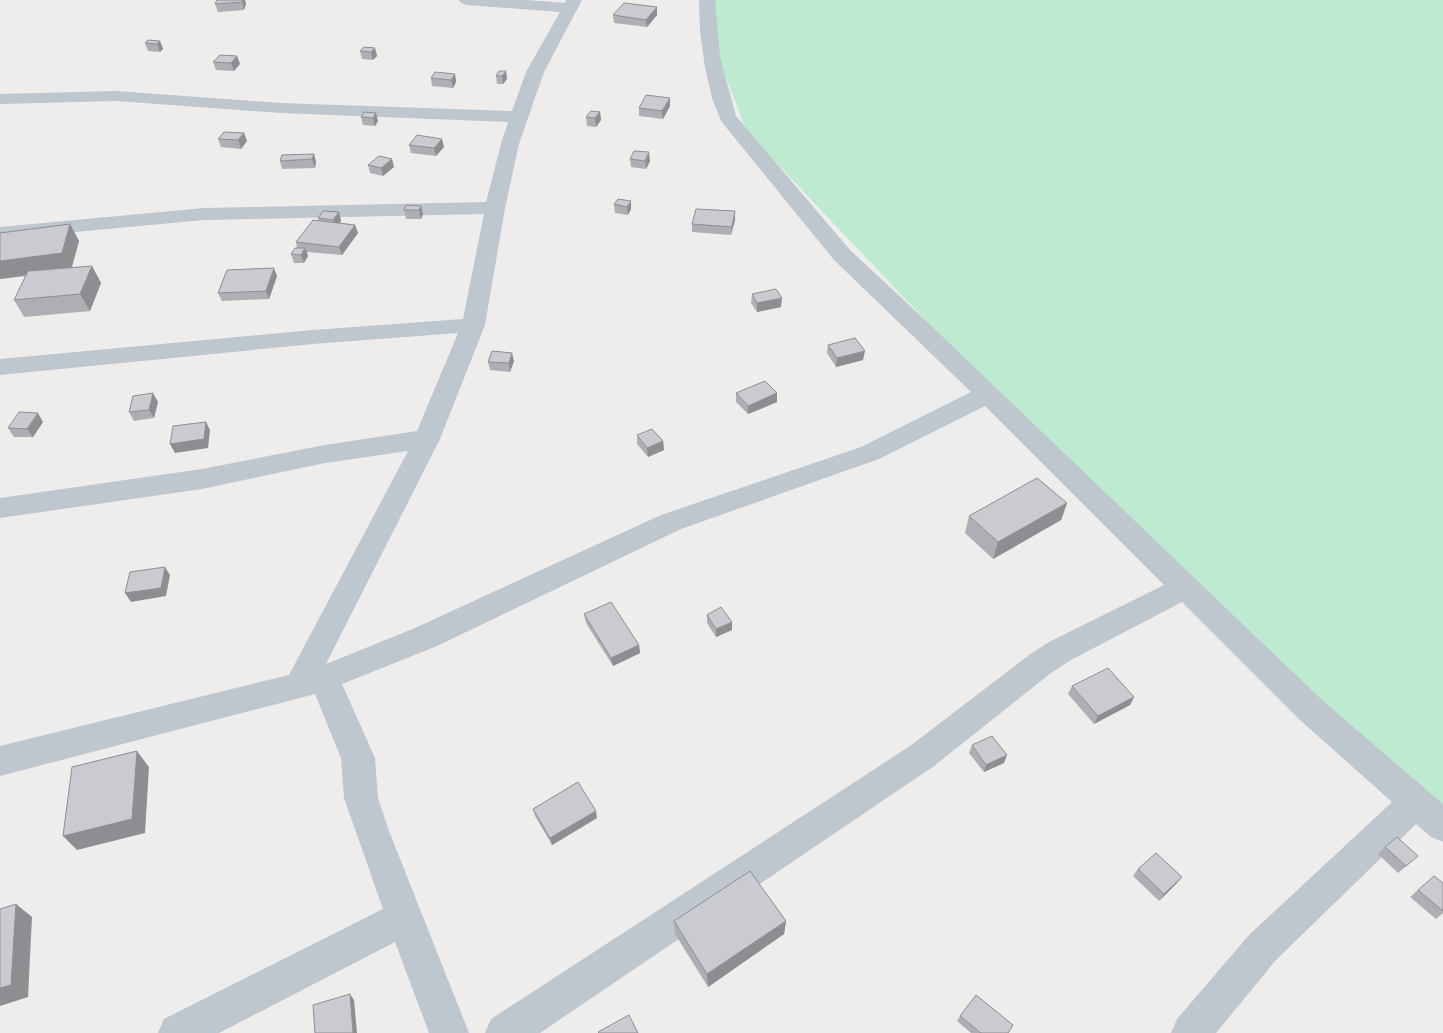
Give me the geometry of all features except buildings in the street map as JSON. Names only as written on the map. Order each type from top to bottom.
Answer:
[{"type":"street","points":[[311,682],[347,590],[427,439],[473,325],[495,208],[510,144],[534,72],[571,4],[466,0]]},
{"type":"street","points":[[706,0],[709,11],[708,34],[722,103],[727,118],[842,255],[1311,710],[1443,826]]},
{"type":"street","points":[[0,99],[116,96],[281,108],[519,117]]},
{"type":"street","points":[[0,233],[204,214],[495,208]]},
{"type":"street","points":[[0,367],[313,337],[473,325]]},
{"type":"street","points":[[0,761],[311,682],[426,637],[672,522],[870,453],[986,395]]},
{"type":"street","points":[[0,508],[202,479],[325,454],[427,439]]},
{"type":"street","points":[[505,1033],[922,756],[1040,664],[1060,651],[1184,588]]},
{"type":"street","points":[[311,682],[358,758],[361,798],[449,1033]]},
{"type":"street","points":[[1191,1033],[1263,947],[1416,803]]},
{"type":"street","points":[[178,1033],[405,918]]},
{"type":"green space","points":[[714,0],[1443,0],[1443,823],[930,325],[747,132],[711,38]]}]
